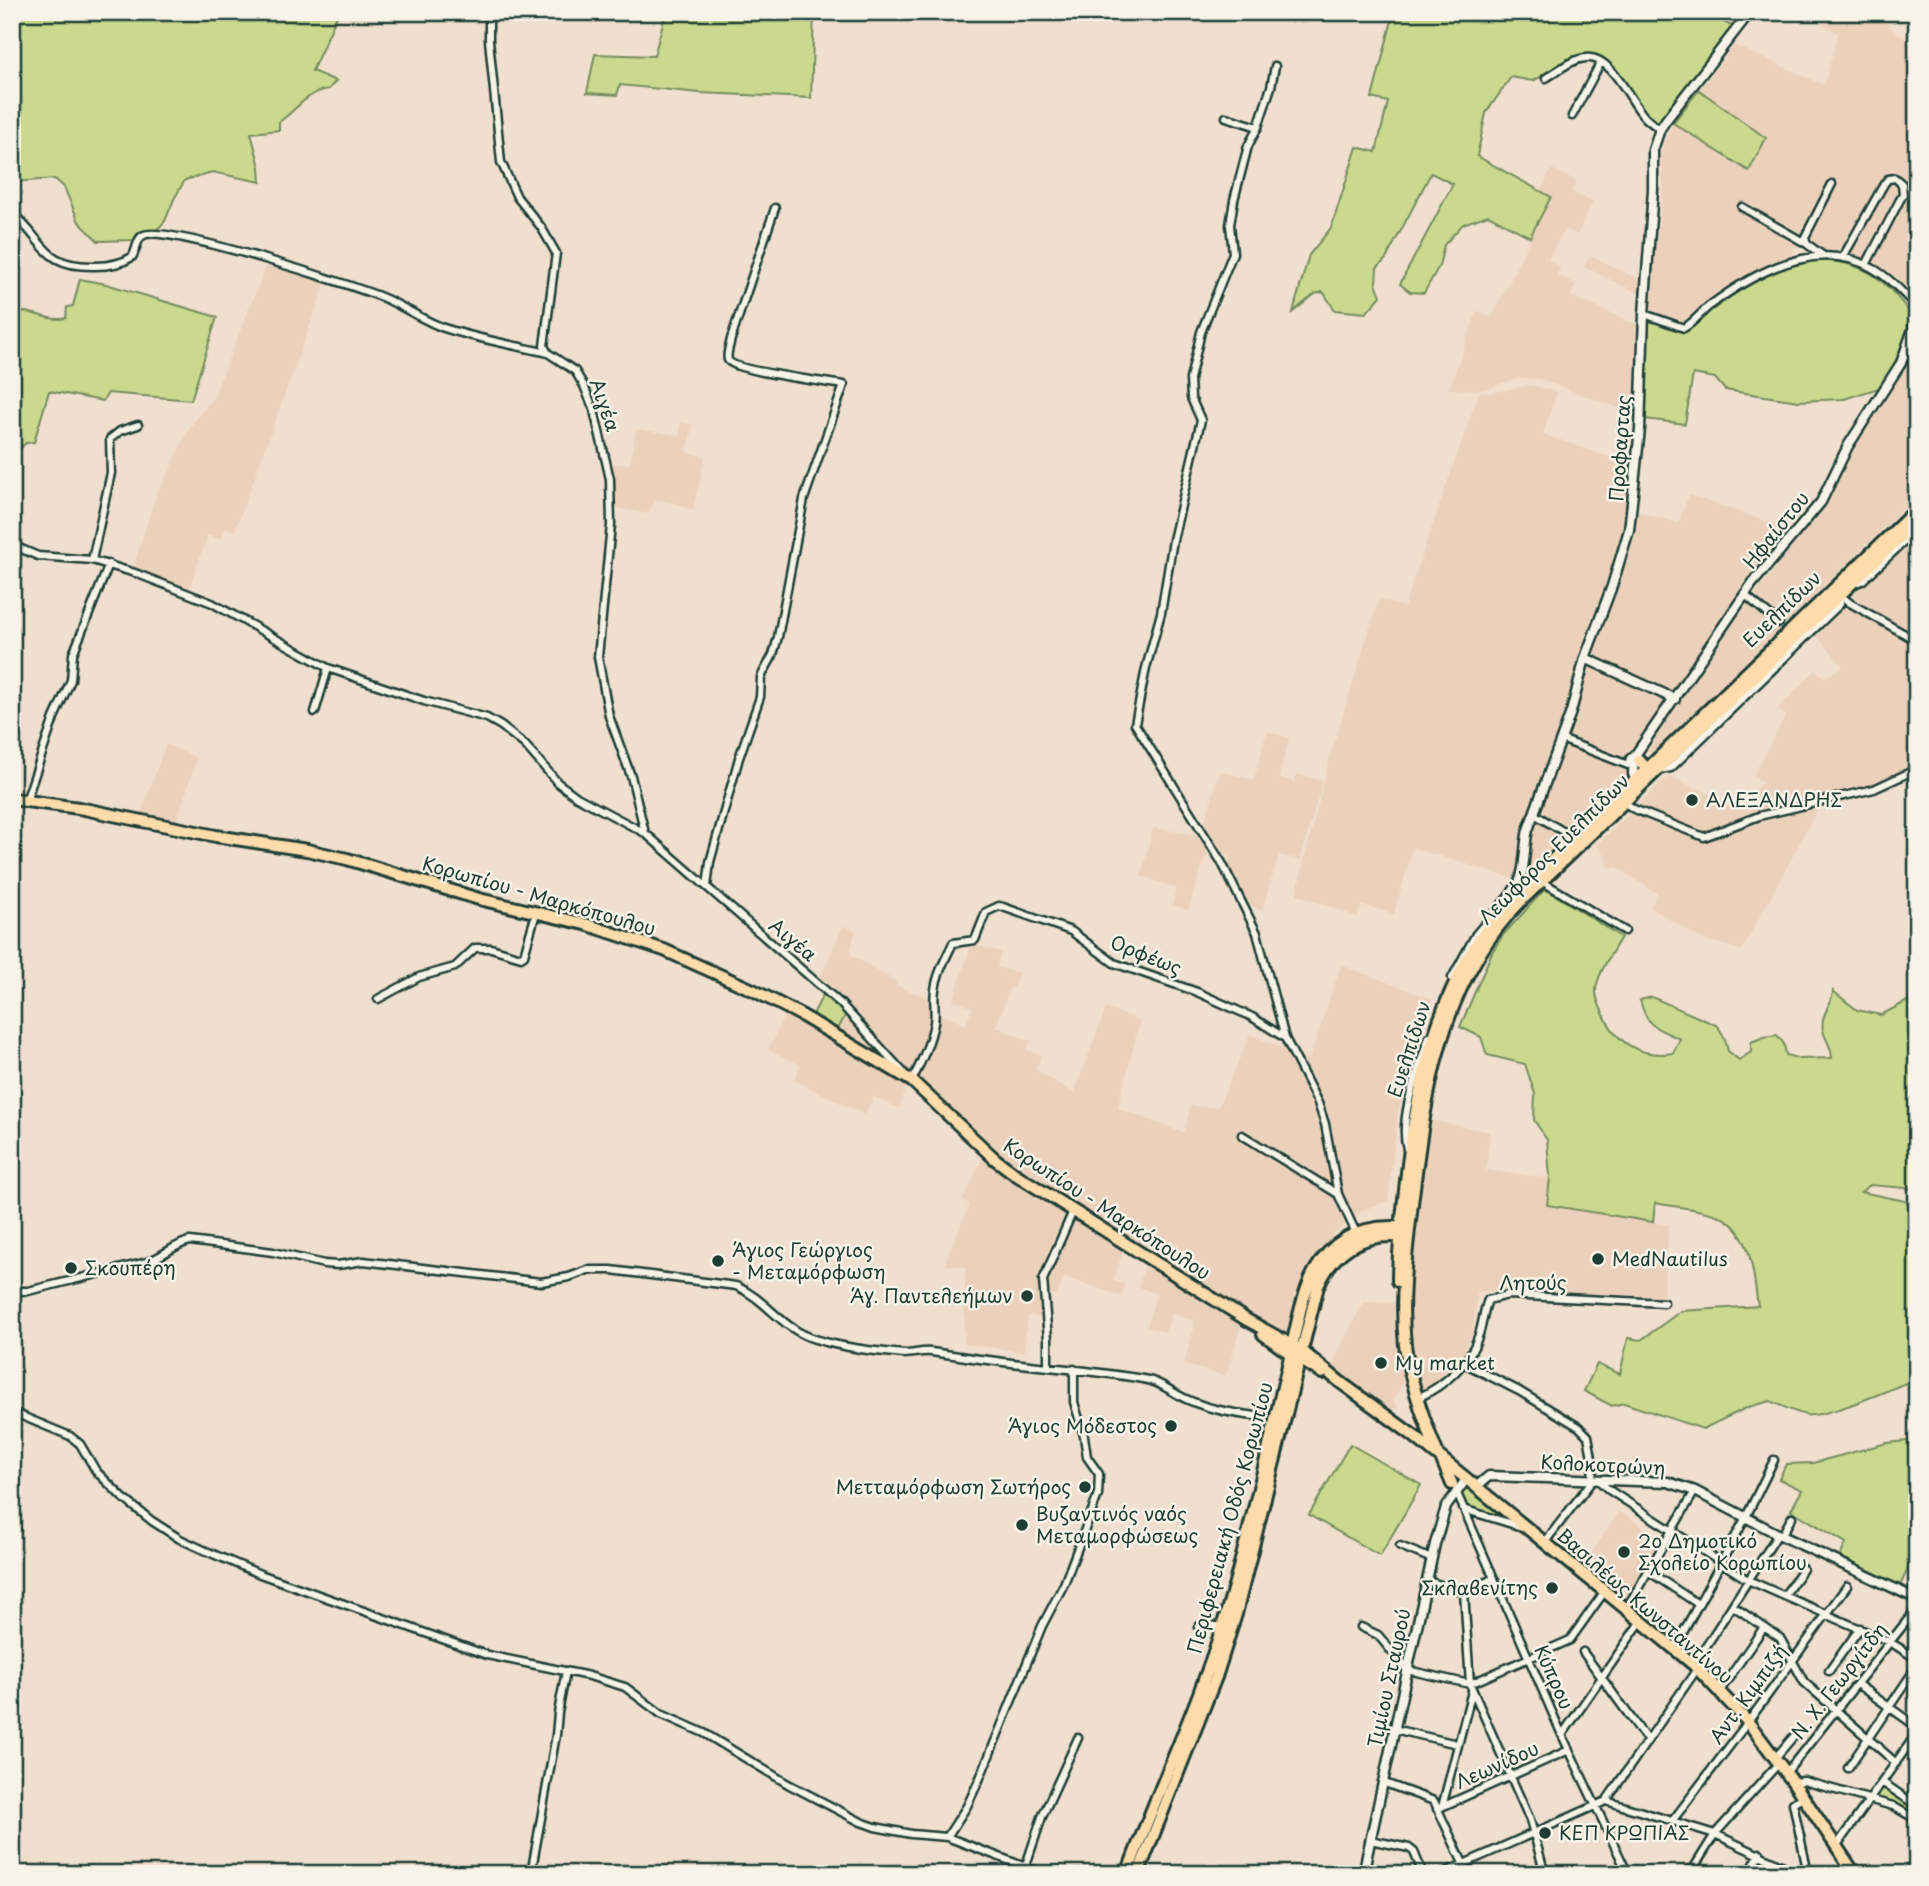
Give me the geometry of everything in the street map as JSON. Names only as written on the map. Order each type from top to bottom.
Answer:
[{"type":"main road","name":"Λεωφόρος Ευελπίδων","points":[[1454,1488],[1418,1398],[1398,1315],[1398,1259],[1405,1232],[1403,1213],[1415,1110],[1442,1009],[1489,920],[1514,894],[1656,768],[1851,585],[1917,509]]},
{"type":"main road","name":"Λεωφόρος Ευελπίδων","points":[[1656,768],[1675,743],[1824,596],[1917,521]]},
{"type":"main road","points":[[1638,755],[1645,767],[1656,768]]},
{"type":"main road","name":"Λεωφόρος Ευελπίδων","points":[[1405,1345],[1402,1299],[1405,1232],[1423,1112],[1437,1055],[1455,1004],[1489,937],[1512,911],[1625,803],[1640,782]]},
{"type":"main road","name":"Κορωπίου - Μαρκόπουλου","points":[[12,799],[79,808],[347,859],[628,937],[709,970],[801,1016],[912,1081],[995,1159],[1296,1352],[1439,1456]]},
{"type":"main road","points":[[1385,1226],[1403,1213]]},
{"type":"main road","name":"Περιφερειακή Οδός Κορωπίου","points":[[1138,1874],[1216,1677],[1237,1614],[1313,1273],[1332,1250],[1356,1233],[1374,1226],[1405,1232]]},
{"type":"main road","name":"Περιφερειακή Οδός Κορωπίου","points":[[1125,1874],[1208,1673],[1296,1352],[1315,1294],[1326,1270],[1344,1251],[1376,1235],[1405,1232]]},
{"type":"main road","points":[[1376,1235],[1391,1242],[1398,1259]]},
{"type":"main road","name":"Βασιλέως Κωνσταντίνου","points":[[1439,1456],[1641,1621],[1720,1691],[1777,1760],[1855,1874]]},
{"type":"street","points":[[489,12],[489,40],[501,162],[517,197],[549,239],[556,253],[544,334],[544,346],[548,353]]},
{"type":"street","name":"Προφαρτας","points":[[1514,894],[1520,884],[1524,842],[1561,739],[1585,658],[1612,586],[1629,530],[1640,429],[1653,150],[1660,129],[1750,12]]},
{"type":"street","points":[[1546,78],[1573,61],[1588,57],[1601,62],[1613,72],[1643,115],[1660,129]]},
{"type":"street","points":[[1572,116],[1601,62]]},
{"type":"street","points":[[1275,66],[1258,127],[1248,146],[1230,217],[1233,253],[1201,332],[1190,379],[1191,398],[1201,420],[1172,541],[1161,613],[1135,724],[1216,853],[1258,933],[1284,1038]]},
{"type":"street","points":[[1226,117],[1258,127]]},
{"type":"street","points":[[1843,257],[1884,184],[1888,179],[1895,178],[1902,184],[1903,194],[1866,265]]},
{"type":"street","points":[[1807,244],[1805,237],[1832,184]]},
{"type":"street","points":[[1742,207],[1807,244],[1822,256]]},
{"type":"street","points":[[707,887],[717,837],[760,696],[761,677],[773,655],[778,636],[804,499],[844,385],[767,373],[735,366],[729,362],[727,356],[732,339],[775,208]]},
{"type":"street","points":[[12,213],[26,225],[41,246],[65,264],[114,264],[132,257],[141,237],[146,234],[170,235],[249,254],[337,281],[387,300],[447,329],[548,353]]},
{"type":"street","points":[[1644,314],[1684,328],[1709,307],[1758,276],[1780,265],[1822,256],[1843,257],[1866,265],[1885,276],[1917,307]]},
{"type":"street","name":"Ηφαίστου","points":[[1638,755],[1745,595],[1821,502],[1845,452],[1901,363],[1917,318]]},
{"type":"street","name":"Αιγέα","points":[[548,353],[575,372],[584,386],[594,410],[610,479],[611,524],[598,657],[609,716],[631,776],[639,818],[645,833]]},
{"type":"street","points":[[92,560],[111,474],[110,439],[138,425]]},
{"type":"street","points":[[1893,538],[1917,502]]},
{"type":"street","points":[[1893,538],[1917,530]]},
{"type":"street","name":"Αιγέα","points":[[12,545],[49,558],[92,560],[109,564],[212,603],[328,668],[424,701],[467,712],[501,726],[525,745],[558,783],[588,804],[645,833],[841,1003],[912,1081]]},
{"type":"street","points":[[26,801],[54,718],[71,680],[73,654],[109,564]]},
{"type":"street","points":[[1745,595],[1779,623]]},
{"type":"street","points":[[1840,595],[1917,641]]},
{"type":"street","points":[[1585,658],[1675,699]]},
{"type":"street","points":[[315,712],[328,668]]},
{"type":"street","points":[[1561,739],[1628,765],[1630,758],[1638,755],[1640,782]]},
{"type":"street","points":[[1625,803],[1704,837],[1759,816],[1874,789],[1917,769]]},
{"type":"street","points":[[1534,814],[1576,839]]},
{"type":"street","points":[[630,824],[639,818]]},
{"type":"street","points":[[1542,882],[1625,931]]},
{"type":"street","name":"Ορφέως","points":[[912,1081],[931,1037],[938,973],[953,943],[975,940],[986,912],[999,906],[1071,931],[1114,963],[1197,992],[1252,1017],[1284,1038],[1318,1103],[1325,1124],[1338,1194],[1356,1233]]},
{"type":"street","points":[[378,999],[419,977],[456,967],[475,948],[491,948],[521,957],[536,913]]},
{"type":"street","points":[[1242,1135],[1338,1194]]},
{"type":"street","points":[[1048,1365],[1043,1280],[1073,1211]]},
{"type":"street","points":[[12,1292],[28,1291],[147,1262],[190,1241],[273,1252],[324,1264],[363,1261],[541,1282],[569,1278],[588,1270],[634,1271],[736,1286],[750,1292],[800,1334],[814,1339],[861,1349],[908,1354],[926,1352],[1048,1365],[1150,1380],[1209,1407],[1241,1415],[1264,1417]]},
{"type":"street","name":"Λητούς","points":[[1418,1398],[1442,1384],[1464,1363],[1479,1337],[1485,1305],[1494,1297],[1508,1295],[1664,1303]]},
{"type":"street","points":[[1464,1363],[1520,1391],[1579,1427],[1588,1436],[1596,1481],[1545,1542]]},
{"type":"street","points":[[947,1837],[967,1806],[980,1778],[1042,1626],[1064,1584],[1098,1495],[1099,1474],[1087,1457],[1074,1402],[1074,1369]]},
{"type":"street","points":[[12,1412],[70,1436],[80,1444],[96,1471],[108,1484],[152,1521],[180,1539],[260,1574],[487,1655],[566,1671],[625,1687],[661,1714],[704,1732],[788,1784],[862,1822],[911,1834],[947,1837],[1027,1865],[1044,1874]]},
{"type":"street","points":[[1674,1649],[1774,1460]]},
{"type":"street","name":"Τιμίου Σταυρού","points":[[1363,1874],[1432,1559],[1446,1507],[1454,1488],[1464,1476]]},
{"type":"street","name":"Κολοκοτρώνη","points":[[1477,1486],[1489,1476],[1668,1482],[1695,1491],[1917,1599]]},
{"type":"street","points":[[1596,1481],[1748,1580],[1890,1642],[1917,1659]]},
{"type":"street","name":"Κύπρου","points":[[1454,1488],[1528,1660],[1628,1874]]},
{"type":"street","points":[[1626,1609],[1695,1491]]},
{"type":"street","points":[[1464,1509],[1530,1530]]},
{"type":"street","points":[[1441,1874],[1606,1801],[1695,1667],[1748,1580],[1792,1517]]},
{"type":"street","points":[[1400,1546],[1432,1559]]},
{"type":"street","points":[[1784,1596],[1803,1569]]},
{"type":"street","points":[[1648,1571],[1698,1604]]},
{"type":"street","points":[[1427,1581],[1464,1592],[1493,1579]]},
{"type":"street","name":"Αντ. Κιμπιζή","points":[[1673,1820],[1847,1586]]},
{"type":"street","points":[[1361,1627],[1378,1634],[1407,1670],[1471,1688],[1570,1640],[1605,1591]]},
{"type":"street","points":[[1440,1808],[1471,1688],[1464,1592]]},
{"type":"street","points":[[1733,1606],[1780,1638],[1804,1682],[1896,1763]]},
{"type":"street","name":"Ν. Χ. Γεωργίτδη","points":[[1790,1778],[1857,1684],[1917,1608]]},
{"type":"street","points":[[1562,1735],[1641,1621]]},
{"type":"street","points":[[1198,1627],[1203,1624],[1222,1627]]},
{"type":"street","points":[[1720,1691],[1764,1627]]},
{"type":"street","points":[[1829,1671],[1860,1628]]},
{"type":"street","points":[[1583,1652],[1647,1740]]},
{"type":"street","points":[[1847,1768],[1917,1666]]},
{"type":"street","points":[[530,1874],[566,1671]]},
{"type":"street","points":[[1857,1684],[1917,1727]]},
{"type":"street","points":[[1471,1688],[1534,1833],[1545,1874]]},
{"type":"street","points":[[1394,1728],[1457,1744]]},
{"type":"street","points":[[1836,1846],[1917,1733]]},
{"type":"street","points":[[1690,1874],[1715,1835],[1794,1736]]},
{"type":"street","points":[[1027,1865],[1042,1816],[1078,1738]]},
{"type":"street","name":"Λεωνίδου","points":[[1440,1808],[1569,1750]]},
{"type":"street","points":[[1790,1778],[1893,1806],[1914,1818],[1917,1806],[1882,1782]]},
{"type":"street","points":[[1382,1782],[1431,1799],[1440,1808],[1468,1874]]},
{"type":"street","points":[[1802,1796],[1793,1803],[1805,1873]]},
{"type":"street","points":[[1606,1801],[1715,1835],[1805,1873]]},
{"type":"street","points":[[1370,1840],[1414,1852],[1423,1874]]},
{"type":"street","points":[[1749,1874],[1760,1853]]},
{"type":"street","points":[[1074,1874],[1088,1874]]},
{"type":"shaded area","points":[[1821,12],[1891,12],[1889,27],[1917,47],[1917,296],[1911,296],[1895,279],[1872,263],[1849,252],[1842,255],[1823,252],[1814,245],[1796,247],[1789,259],[1761,270],[1682,327],[1648,312],[1663,186],[1661,156],[1673,123],[1749,171],[1765,137],[1699,90],[1734,45],[1824,85],[1838,33],[1823,24]]},
{"type":"shaded area","points":[[1552,169],[1577,182],[1572,192],[1593,202],[1577,235],[1565,229],[1548,260],[1560,267],[1557,275],[1576,284],[1571,296],[1640,326],[1638,412],[1635,414],[1539,379],[1518,378],[1483,390],[1449,389],[1477,311],[1492,317],[1551,197],[1540,191]]},
{"type":"shaded area","points":[[1590,255],[1644,282],[1642,295],[1584,267]]},
{"type":"shaded area","points":[[267,264],[326,281],[235,531],[224,528],[220,539],[208,535],[188,592],[132,570],[158,489],[190,427],[213,398]]},
{"type":"shaded area","points":[[1917,337],[1917,495],[1675,732],[1654,757],[1647,751],[1730,626],[1824,506],[1859,436],[1898,378]]},
{"type":"shaded area","points":[[1531,385],[1557,392],[1543,434],[1632,465],[1628,530],[1582,658],[1569,711],[1548,769],[1518,880],[1413,848],[1394,914],[1362,905],[1357,917],[1296,894],[1330,756],[1379,599],[1404,607],[1479,392],[1490,393]]},
{"type":"shaded area","points":[[681,422],[693,425],[687,452],[705,457],[693,510],[654,500],[649,514],[616,508],[615,480],[610,464],[630,464],[636,429],[679,435]]},
{"type":"shaded area","points":[[1689,495],[1793,530],[1744,588],[1672,692],[1596,657],[1591,652],[1624,562],[1634,529],[1635,511],[1678,523]]},
{"type":"shaded area","points":[[1917,530],[1917,635],[1865,608],[1852,596]]},
{"type":"shaded area","points":[[1848,603],[1917,643],[1917,767],[1867,790],[1705,835],[1639,810],[1637,805],[1669,776],[1743,809],[1762,782],[1753,776],[1786,715],[1776,710],[1816,670],[1825,678],[1843,666],[1816,635]]},
{"type":"shaded area","points":[[1588,665],[1668,698],[1632,752],[1628,765],[1631,781],[1525,877],[1529,843],[1569,731]]},
{"type":"shaded area","points":[[1267,731],[1289,738],[1279,778],[1295,782],[1297,774],[1323,781],[1300,860],[1279,855],[1262,910],[1246,904],[1227,867],[1230,858],[1219,850],[1203,828],[1220,771],[1254,780]]},
{"type":"shaded area","points":[[166,744],[197,758],[177,820],[140,815]]},
{"type":"shaded area","points":[[1818,809],[1742,950],[1701,939],[1650,907],[1658,894],[1618,868],[1608,867],[1605,855],[1596,845],[1632,811],[1698,836],[1765,818]]},
{"type":"shaded area","points":[[1153,828],[1199,835],[1201,833],[1209,846],[1188,910],[1172,905],[1176,888],[1141,876]]},
{"type":"shaded area","points":[[843,926],[855,931],[850,954],[898,983],[898,986],[932,1000],[940,1013],[966,1025],[972,1007],[953,1000],[971,946],[1001,952],[997,967],[1019,973],[1013,988],[1010,988],[996,1027],[1030,1041],[1027,1050],[1041,1055],[1036,1070],[1074,1093],[1106,1008],[1140,1021],[1118,1108],[1184,1133],[1190,1106],[1218,1107],[1250,1034],[1309,1060],[1341,965],[1432,999],[1398,1111],[1388,1201],[1363,1210],[1334,1233],[1304,1279],[1292,1334],[1283,1336],[1244,1315],[1226,1376],[1184,1365],[1195,1321],[1172,1314],[1166,1332],[1147,1327],[1156,1294],[1138,1287],[1147,1261],[1125,1247],[1113,1281],[1125,1284],[1121,1296],[1064,1277],[1057,1296],[1046,1293],[1047,1319],[1028,1315],[1024,1352],[964,1344],[965,1267],[946,1265],[946,1258],[970,1204],[963,1200],[984,1154],[916,1080],[907,1086],[899,1109],[874,1097],[865,1115],[794,1080],[800,1065],[768,1050],[786,1011],[834,1036],[848,1008],[820,978]]},
{"type":"shaded area","points":[[1430,1120],[1490,1132],[1486,1170],[1550,1178],[1548,1205],[1669,1225],[1663,1300],[1515,1290],[1478,1292],[1472,1335],[1458,1363],[1427,1389],[1422,1389],[1408,1330],[1407,1291],[1414,1248],[1417,1199]]},
{"type":"shaded area","points":[[1363,1302],[1394,1303],[1395,1335],[1406,1376],[1393,1402],[1398,1406],[1393,1413],[1331,1367]]},
{"type":"shaded area","name":"2ο Δημοτικό Σχολείο Κορωπίου","points":[[1619,1511],[1663,1540],[1627,1601],[1584,1564]]},
{"type":"green space","points":[[12,12],[339,12],[312,71],[336,81],[329,89],[308,98],[279,122],[279,130],[251,133],[261,182],[212,172],[185,180],[159,228],[134,240],[98,241],[79,222],[64,187],[55,179],[12,182]]},
{"type":"green space","points":[[666,12],[814,12],[811,98],[700,93],[620,85],[617,95],[587,93],[595,54],[654,56]]},
{"type":"green space","points":[[1373,12],[1704,12],[1734,27],[1661,125],[1646,112],[1608,62],[1590,54],[1570,61],[1533,81],[1511,77],[1486,113],[1477,156],[1551,197],[1530,237],[1488,215],[1463,224],[1444,245],[1439,266],[1424,293],[1410,292],[1400,284],[1453,184],[1431,173],[1386,259],[1377,268],[1376,283],[1381,296],[1366,313],[1335,310],[1323,292],[1315,294],[1293,312],[1309,255],[1331,228],[1357,147],[1376,152],[1388,102],[1372,98],[1393,16]]},
{"type":"green space","points":[[1699,90],[1766,138],[1749,171],[1673,123]]},
{"type":"green space","points":[[1811,260],[1845,263],[1871,274],[1893,292],[1914,318],[1901,353],[1879,388],[1844,399],[1798,401],[1725,390],[1715,378],[1693,374],[1685,424],[1645,419],[1648,318],[1683,331],[1728,298],[1759,280]]},
{"type":"green space","points":[[80,279],[106,284],[217,317],[191,400],[108,393],[103,401],[49,391],[34,442],[26,443],[12,456],[12,313],[25,312],[66,318],[67,307],[73,306]]},
{"type":"green space","points":[[1544,890],[1621,937],[1596,986],[1598,1002],[1608,1024],[1622,1040],[1650,1053],[1673,1053],[1680,1039],[1658,1029],[1646,1017],[1640,1000],[1652,997],[1718,1026],[1728,1051],[1739,1060],[1751,1052],[1751,1042],[1777,1035],[1784,1044],[1786,1055],[1800,1059],[1832,1058],[1823,1024],[1833,991],[1857,1010],[1881,1015],[1917,996],[1917,1189],[1870,1185],[1861,1192],[1905,1201],[1917,1212],[1917,1387],[1906,1383],[1856,1403],[1815,1415],[1801,1414],[1770,1401],[1748,1407],[1703,1429],[1624,1403],[1612,1406],[1584,1391],[1597,1364],[1620,1374],[1628,1338],[1641,1340],[1681,1311],[1758,1306],[1745,1243],[1739,1232],[1719,1216],[1655,1203],[1653,1222],[1547,1205],[1550,1178],[1547,1140],[1534,1120],[1535,1094],[1525,1064],[1487,1055],[1481,1037],[1460,1027],[1492,952],[1503,935]]},
{"type":"green space","points":[[825,991],[847,1012],[836,1033],[811,1018]]},
{"type":"green space","points":[[1917,1440],[1917,1564],[1911,1562],[1900,1586],[1840,1557],[1846,1543],[1791,1510],[1802,1490],[1779,1479],[1786,1464],[1813,1463],[1887,1443]]},
{"type":"green space","points":[[1350,1444],[1421,1485],[1380,1556],[1309,1515]]},
{"type":"green space","points":[[1466,1485],[1502,1514],[1493,1517],[1467,1507],[1459,1492]]},
{"type":"green space","points":[[1882,1782],[1914,1804],[1909,1812],[1873,1796]]},
{"type":"place","name":"ΑΛΕΞΑΝΔΡΗΣ","points":[[1692,800]]},
{"type":"place","name":"MedNautilus","points":[[1598,1259]]},
{"type":"place","name":"Άγιος Γεώργιος - Μεταμόρφωση","points":[[718,1261]]},
{"type":"place","name":"Σκουπέρη","points":[[71,1268]]},
{"type":"place","name":"Άγ. Παντελεήμων","points":[[1027,1296]]},
{"type":"place","name":"My market","points":[[1381,1363]]},
{"type":"place","name":"Άγιος Μόδεστος","points":[[1171,1426]]},
{"type":"place","name":"Μετταμόρφωση Σωτήρος","points":[[1085,1487]]},
{"type":"place","name":"Βυζαντινός ναός Μεταμορφώσεως","points":[[1022,1525]]},
{"type":"place","name":"2ο Δημοτικό Σχολείο Κορωπίου","points":[[1624,1552]]},
{"type":"place","name":"Σκλαβενίτης","points":[[1552,1588]]},
{"type":"place","name":"ΚΕΠ ΚΡΩΠΙΑΣ","points":[[1545,1833]]}]
